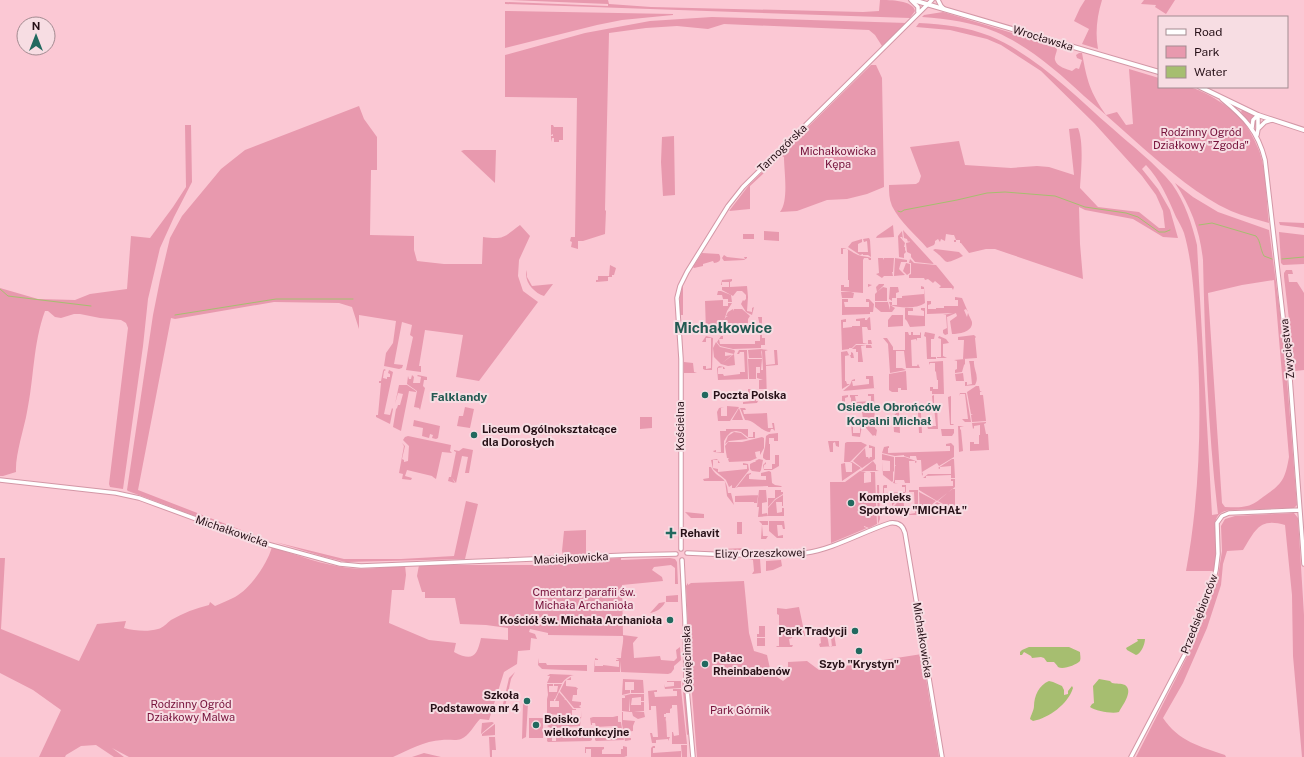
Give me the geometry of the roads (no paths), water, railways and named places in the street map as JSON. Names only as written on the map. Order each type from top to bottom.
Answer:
[{"type":"main road","name":"Wrocławska","points":[[912,0],[944,8],[1158,72]]},
{"type":"main road","points":[[1202,88],[1258,115],[1304,130]]},
{"type":"street","points":[[912,0],[918,7],[916,15]]},
{"type":"street","name":"Tarnogórska","points":[[677,302],[684,277],[728,206],[740,190],[932,0]]},
{"type":"street","points":[[938,0],[944,8]]},
{"type":"street","name":"Zwycięstwa","points":[[1218,95],[1244,118],[1252,128],[1257,136],[1266,165],[1290,378],[1304,564]]},
{"type":"street","points":[[1252,128],[1253,120],[1258,115]]},
{"type":"street","name":"Zwycięstwa","points":[[1257,136],[1258,115]]},
{"type":"street","points":[[1258,129],[1265,122],[1272,120]]},
{"type":"street","name":"Kościelna","points":[[677,302],[681,359],[681,549]]},
{"type":"street","name":"Michałkowicka","points":[[0,480],[116,493],[139,498],[256,541],[340,564],[361,566],[466,562]]},
{"type":"street","name":"Przedsiębiorców","points":[[1131,757],[1187,649],[1211,591],[1217,565],[1217,526],[1219,519],[1223,515],[1229,513],[1300,510]]},
{"type":"street","name":"Elizy Orzeszkowej","points":[[687,553],[733,555],[812,552],[890,523],[900,524]]},
{"type":"street","name":"Michałkowicka","points":[[900,524],[905,533],[942,757]]},
{"type":"street","points":[[681,549],[685,550],[687,553],[685,559],[682,560],[678,558],[676,554],[677,551],[681,549]]},
{"type":"street","name":"Maciejkowicka","points":[[466,562],[676,554]]},
{"type":"street","name":"Oświęcimska","points":[[682,560],[685,612],[686,678],[693,757]]},
{"type":"water","points":[[1137,639],[1145,639],[1140,653],[1136,655],[1126,648],[1138,641]]},
{"type":"water","points":[[1029,647],[1069,647],[1080,652],[1080,661],[1069,667],[1060,668],[1054,662],[1047,662],[1041,657],[1032,658],[1024,652],[1020,655],[1022,650]]},
{"type":"water","points":[[1099,679],[1110,681],[1112,683],[1123,684],[1127,688],[1128,695],[1119,712],[1104,712],[1090,707],[1094,703],[1093,686]]},
{"type":"water","points":[[1049,681],[1062,686],[1064,695],[1068,694],[1068,691],[1072,686],[1073,688],[1071,694],[1057,709],[1045,717],[1033,721],[1030,719],[1034,709],[1036,695],[1042,685]]},
{"type":"waterway","points":[[898,211],[901,212],[904,210],[987,193],[1005,192],[1055,196],[1085,207],[1126,213],[1138,217],[1159,232],[1170,230]]},
{"type":"waterway","points":[[1199,225],[1212,223],[1256,236],[1264,256],[1272,259]]},
{"type":"waterway","points":[[1282,259],[1304,257]]},
{"type":"waterway","points":[[0,289],[8,296],[91,306]]},
{"type":"waterway","points":[[175,315],[276,299],[353,299]]},
{"type":"place","name":"Poczta Polska","points":[[705,395]]},
{"type":"place","name":"Liceum Ogólnokształcące dla Dorosłych","points":[[474,435]]},
{"type":"place","name":"Kompleks Sportowy \"MICHAŁ\"","points":[[851,503]]},
{"type":"place","name":"Rehavit","points":[[671,533]]},
{"type":"place","name":"Kościół św. Michała Archanioła","points":[[670,620]]},
{"type":"place","name":"Park Tradycji","points":[[855,631]]},
{"type":"place","name":"Szyb \"Krystyn\"","points":[[859,651]]},
{"type":"place","name":"Pałac Rheinbabenów","points":[[705,664]]},
{"type":"place","name":"Szkoła Podstawowa nr 4","points":[[527,701]]},
{"type":"place","name":"Boisko wielkofunkcyjne","points":[[536,725]]},
{"type":"district","name":"Michałkowice","points":[[723,328]]},
{"type":"district","name":"Falklandy","points":[[459,397]]},
{"type":"district","name":"Osiedle Obrońców Kopalni Michał","points":[[889,414]]},
{"type":"park label","name":"Rodzinny Ogród Działkowy \"Zgoda\"","points":[[1201,138]]},
{"type":"park label","name":"Michałkowicka Kępa","points":[[838,157]]},
{"type":"park label","name":"Cmentarz parafii św. Michała Archanioła","points":[[584,598]]},
{"type":"park label","name":"Rodzinny Ogród Działkowy Malwa","points":[[191,710]]},
{"type":"park label","name":"Park Górnik","points":[[740,710]]}]
